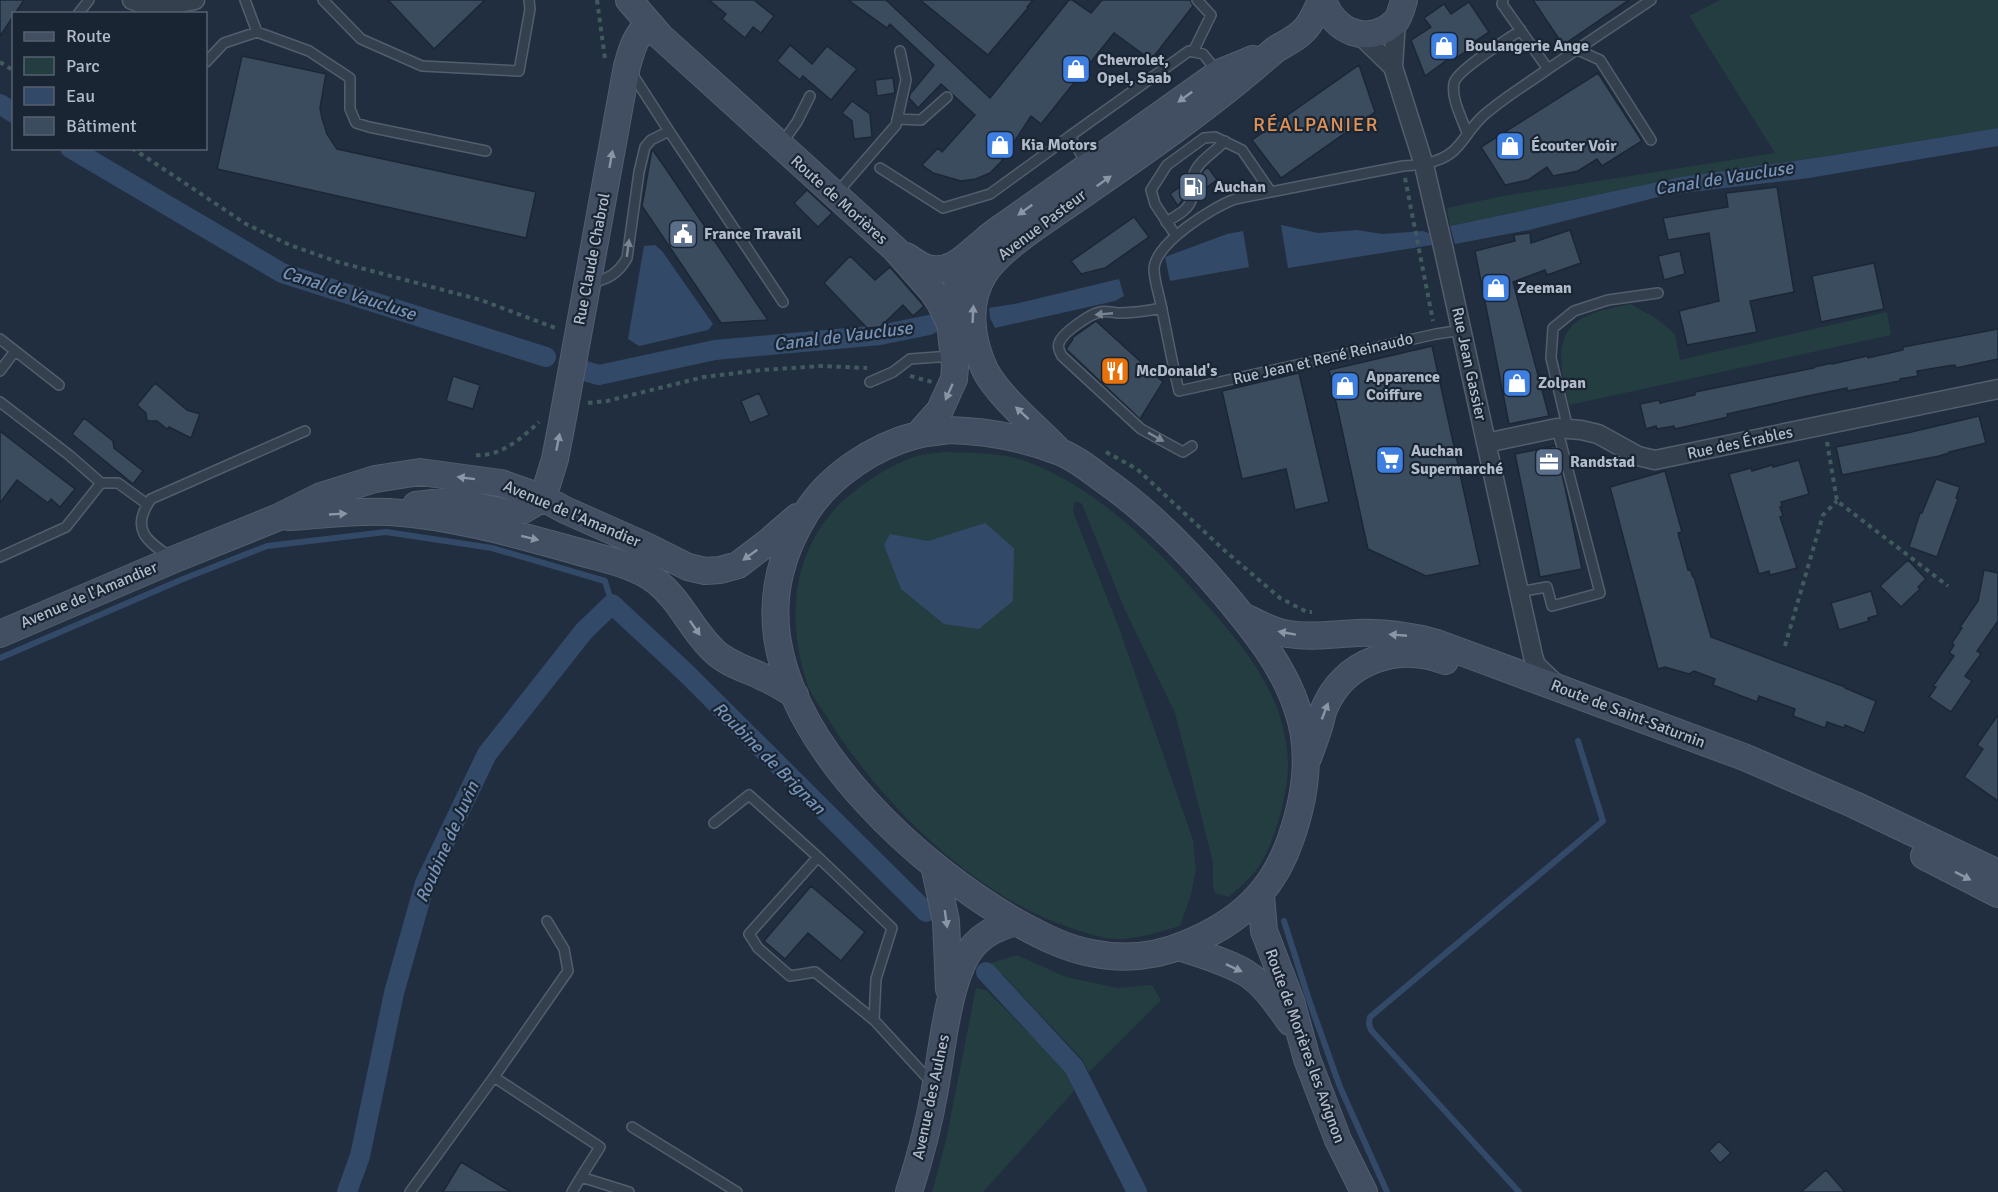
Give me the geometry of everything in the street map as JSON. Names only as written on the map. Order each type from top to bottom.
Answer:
[{"type":"main road","name":"Route de Morières","points":[[629,0],[649,24],[895,249],[932,291],[950,324],[954,379],[940,410],[918,435]]},
{"type":"main road","name":"Avenue Pasteur","points":[[1061,453],[1012,404],[986,371],[976,343],[972,313],[977,287],[985,273],[996,259],[1037,227],[1150,149],[1273,52],[1305,30],[1322,0]]},
{"type":"main road","points":[[1322,0],[1333,20],[1350,30]]},
{"type":"main road","name":"Avenue Pasteur","points":[[1305,30],[1327,26],[1371,33],[1383,29],[1400,10]]},
{"type":"main road","name":"Rue Claude Chabrol","points":[[543,498],[555,459],[569,379],[569,335],[588,283],[627,66],[632,46],[639,32],[649,24]]},
{"type":"main road","name":"Avenue Pasteur","points":[[895,249],[925,268],[934,269],[954,265],[1087,165],[1219,73],[1273,52]]},
{"type":"main road","points":[[950,324],[957,287],[967,257]]},
{"type":"main road","points":[[949,430],[976,430],[1023,440],[1061,453],[1080,462],[1125,494],[1149,514],[1203,569],[1272,655],[1293,698],[1304,734],[1307,759],[1296,824],[1279,869],[1261,895],[1232,920],[1199,939],[1180,947],[1137,957],[1087,953],[1041,936],[989,907],[934,865],[893,828],[854,787],[809,725],[785,669],[778,639],[777,590],[786,550],[792,536],[812,505],[838,477],[853,465],[892,443],[918,435],[949,430]]},
{"type":"main road","name":"Avenue de l'Amandier","points":[[0,634],[174,559],[279,517],[339,489],[375,478],[420,472],[501,483],[543,498],[688,567],[705,571],[720,570],[738,564],[812,505]]},
{"type":"main road","points":[[386,512],[429,502],[451,501],[509,513],[523,510],[543,498]]},
{"type":"main road","name":"Avenue de l'Amandier","points":[[279,517],[386,512],[425,515],[470,523],[616,563],[641,572],[656,581],[676,601],[701,638],[730,663],[765,678],[795,695]]},
{"type":"main road","name":"Route de Saint-Saturnin","points":[[1243,616],[1287,634],[1308,636],[1361,633],[1414,637],[1437,643],[1793,778],[1998,873]]},
{"type":"main road","name":"Route de Saint-Saturnin","points":[[1307,759],[1319,729],[1324,708],[1341,680],[1354,669],[1375,658],[1393,654],[1439,659],[1762,780],[1998,894]]},
{"type":"main road","name":"Avenue des Aulnes","points":[[934,865],[946,921],[950,1001]]},
{"type":"main road","name":"Route de Morières les Avignon","points":[[1261,895],[1264,931],[1291,1001],[1300,1038],[1338,1140],[1364,1192]]},
{"type":"main road","name":"Avenue des Aulnes","points":[[909,1192],[931,1115],[950,1001],[964,962],[978,940],[988,932],[1016,922]]},
{"type":"main road","points":[[1180,947],[1216,959],[1247,974],[1272,998],[1300,1038]]},
{"type":"street","points":[[132,0],[153,11],[195,0]]},
{"type":"street","name":"Rue Jean Gassier","points":[[1400,10],[1393,67],[1424,165],[1523,616],[1536,664],[1560,688]]},
{"type":"street","name":"Rue Jean Gassier","points":[[1350,30],[1393,67]]},
{"type":"street","name":"Rue des Érables","points":[[1486,443],[1563,429],[1581,430],[1598,434],[1638,456],[1655,460],[1998,389]]},
{"type":"lane","points":[[80,12],[89,0]]},
{"type":"lane","points":[[245,0],[257,32]]},
{"type":"lane","points":[[323,0],[361,39],[422,66],[519,71],[530,9],[529,0]]},
{"type":"lane","points":[[1193,52],[1210,15],[1197,0]]},
{"type":"lane","points":[[1503,0],[1502,4],[1548,69]]},
{"type":"lane","points":[[1424,165],[1442,158],[1458,147],[1467,133],[1484,116],[1548,69],[1651,0]]},
{"type":"lane","points":[[1467,133],[1454,95],[1454,81],[1462,71],[1521,30]]},
{"type":"lane","points":[[207,61],[224,43],[257,32],[309,51],[350,78],[350,109],[356,123],[486,151]]},
{"type":"lane","points":[[1578,50],[1600,60],[1651,140]]},
{"type":"lane","points":[[834,195],[896,125],[906,80],[900,51]]},
{"type":"lane","points":[[880,168],[943,208],[990,194],[1189,51],[1203,54],[1219,73]]},
{"type":"lane","points":[[627,66],[783,302]]},
{"type":"lane","points":[[780,146],[797,122],[810,96]]},
{"type":"lane","points":[[897,119],[921,120],[947,97]]},
{"type":"lane","points":[[588,283],[614,275],[621,269],[627,258],[637,181],[645,147],[651,140],[669,131]]},
{"type":"lane","points":[[1070,136],[1087,165]]},
{"type":"lane","points":[[1176,236],[1155,204],[1151,190],[1167,165],[1204,138],[1215,137],[1242,150],[1271,192]]},
{"type":"lane","points":[[1193,177],[1199,164],[1225,141]]},
{"type":"lane","name":"Rue Jean et René Reinaudo","points":[[1424,165],[1403,166],[1235,199],[1218,205],[1176,236],[1164,248],[1154,268],[1172,363],[1179,391],[1462,330]]},
{"type":"lane","points":[[1166,222],[1191,204],[1192,198]]},
{"type":"lane","points":[[1518,591],[1547,587],[1552,606],[1600,593],[1563,429],[1551,358],[1553,328],[1574,311],[1608,300],[1658,293]]},
{"type":"lane","points":[[1162,308],[1143,312],[1101,311],[1064,335],[1058,350],[1070,364],[1141,429],[1183,452],[1192,446]]},
{"type":"lane","points":[[0,339],[59,385]]},
{"type":"lane","points":[[0,371],[15,351]]},
{"type":"lane","points":[[870,382],[893,372],[910,359],[954,355]]},
{"type":"lane","points":[[0,402],[69,455],[101,483],[118,483],[147,504]]},
{"type":"lane","points":[[174,559],[152,544],[141,529],[142,512],[151,498],[305,431]]},
{"type":"lane","points":[[0,557],[66,527],[101,483]]},
{"type":"lane","points":[[714,823],[749,795],[818,857],[891,928],[876,979],[874,1020]]},
{"type":"lane","points":[[818,857],[749,934],[758,948],[790,976],[815,972],[874,1020],[936,1087]]},
{"type":"lane","points":[[410,1192],[568,971],[564,949],[547,921]]},
{"type":"lane","points":[[494,1077],[600,1147],[572,1192]]},
{"type":"lane","points":[[632,1127],[737,1192]]},
{"type":"lane","points":[[581,1177],[629,1192]]},
{"type":"path","points":[[135,150],[246,224],[290,245],[338,262],[481,300],[569,335]]},
{"type":"path","points":[[1403,166],[1436,334]]},
{"type":"path","points":[[469,455],[487,456],[509,446],[527,434],[545,415]]},
{"type":"path","points":[[1824,425],[1837,501],[1948,586]]},
{"type":"path","points":[[1785,646],[1822,514],[1837,501]]},
{"type":"green space","points":[[1720,0],[1998,0],[1998,128],[1681,177],[1450,226],[1447,208],[1503,196],[1775,153],[1689,16]]},
{"type":"green space","points":[[1630,304],[1657,319],[1675,334],[1680,360],[1887,312],[1891,335],[1569,405],[1561,359],[1565,336],[1571,327],[1587,316]]},
{"type":"green space","points":[[943,452],[1008,456],[1028,462],[1079,488],[1102,504],[1166,560],[1232,634],[1265,681],[1275,702],[1286,741],[1288,769],[1285,794],[1279,820],[1264,858],[1255,872],[1229,897],[1215,893],[1213,862],[1175,713],[1124,608],[1082,504],[1077,501],[1074,503],[1073,512],[1119,628],[1193,840],[1196,870],[1191,895],[1180,926],[1130,938],[1104,938],[1038,915],[1002,895],[967,871],[902,814],[849,749],[810,690],[801,663],[797,639],[797,592],[810,547],[821,526],[854,491],[887,469],[910,458]]},
{"type":"green space","points":[[1017,955],[1066,977],[1118,988],[1152,985],[1161,1000],[1089,1072],[1082,1059],[1003,975],[988,964]]},
{"type":"green space","points":[[976,988],[986,990],[1069,1073],[1075,1090],[983,1192],[932,1192],[946,1140]]},
{"type":"water","points":[[1998,128],[1998,146],[1809,178],[1666,195],[1529,230],[1455,244],[1450,226],[1681,177]]},
{"type":"water","points":[[1281,225],[1318,233],[1357,230],[1382,234],[1423,231],[1429,233],[1432,245],[1288,268]]},
{"type":"water","points":[[1243,231],[1249,267],[1170,281],[1165,257],[1227,234]]},
{"type":"water","points":[[655,245],[662,251],[713,324],[708,330],[639,346],[628,339],[644,246]]},
{"type":"water","points":[[1119,279],[1124,296],[1115,301],[995,328],[990,318],[989,308]]},
{"type":"water","points":[[985,523],[1014,548],[1013,601],[979,629],[944,624],[901,589],[884,545],[890,534],[928,541]]},
{"type":"building","points":[[0,0],[24,0],[16,12],[12,12],[12,18],[0,36]]},
{"type":"building","points":[[388,0],[485,0],[434,49]]},
{"type":"building","points":[[709,0],[754,0],[774,16],[761,33],[753,27],[745,38],[722,19],[726,14]]},
{"type":"building","points":[[848,0],[886,0],[990,98],[1069,0],[1091,13],[1102,0],[1190,0],[1193,6],[1151,60],[1114,33],[1041,124],[1031,116],[1001,162],[990,173],[976,179],[961,181],[933,173],[922,165],[938,148],[942,152],[975,115],[941,84],[918,108],[909,98],[910,94],[934,65],[890,24],[887,28]]},
{"type":"building","points":[[920,0],[1033,0],[988,55]]},
{"type":"building","points":[[1533,0],[1629,0],[1563,45]]},
{"type":"building","points":[[1469,2],[1489,32],[1471,44],[1472,47],[1453,60],[1451,57],[1425,76],[1411,40],[1431,27],[1424,18],[1444,4],[1451,14]]},
{"type":"building","points":[[790,45],[812,64],[827,46],[857,69],[831,100],[803,76],[800,80],[777,61]]},
{"type":"building","points":[[242,56],[326,74],[320,108],[327,134],[337,149],[536,192],[526,238],[217,169]]},
{"type":"building","points":[[1359,65],[1375,112],[1281,178],[1252,140]]},
{"type":"building","points":[[1598,73],[1642,141],[1602,166],[1597,159],[1578,171],[1553,176],[1547,167],[1528,180],[1505,185],[1481,147]]},
{"type":"building","points":[[893,78],[895,93],[877,96],[875,80]]},
{"type":"building","points":[[852,101],[870,114],[872,137],[854,139],[852,121],[842,113]]},
{"type":"building","points":[[652,149],[768,320],[721,323],[642,206]]},
{"type":"building","name":"Auchan","points":[[1208,167],[1217,180],[1197,194],[1188,192],[1178,206],[1170,194],[1188,181],[1197,182]]},
{"type":"building","points":[[1777,187],[1794,292],[1750,301],[1757,332],[1687,345],[1679,311],[1719,301],[1709,233],[1668,240],[1663,218],[1728,207],[1726,193]]},
{"type":"building","points":[[807,190],[832,213],[818,227],[794,203]]},
{"type":"building","points":[[1134,217],[1149,237],[1105,268],[1081,274],[1071,261]]},
{"type":"building","points":[[1570,230],[1581,263],[1547,275],[1545,270],[1513,282],[1549,416],[1509,424],[1475,251],[1515,241],[1514,235],[1530,233],[1531,243]]},
{"type":"building","points":[[1680,251],[1685,274],[1664,280],[1658,256]]},
{"type":"building","points":[[850,256],[875,280],[890,267],[924,306],[913,316],[903,305],[880,327],[867,328],[824,283]]},
{"type":"building","points":[[1874,263],[1884,309],[1821,322],[1812,276]]},
{"type":"building","points":[[1096,321],[1163,382],[1140,419],[1066,349],[1072,338]]},
{"type":"building","points":[[1998,329],[1998,359],[1956,368],[1955,365],[1917,371],[1918,376],[1900,379],[1900,381],[1803,397],[1727,414],[1728,417],[1675,429],[1674,426],[1657,429],[1656,426],[1646,429],[1640,404],[1659,400],[1660,403],[1695,395],[1695,392],[1867,356],[1868,358],[1903,350],[1903,347]]},
{"type":"building","points":[[1432,346],[1480,565],[1426,576],[1368,549],[1329,370]]},
{"type":"building","points":[[1299,373],[1329,502],[1295,510],[1286,469],[1242,479],[1222,391]]},
{"type":"building","points":[[453,376],[480,385],[473,409],[446,401]]},
{"type":"building","points":[[155,383],[187,410],[200,414],[191,438],[169,427],[167,429],[157,421],[147,421],[146,413],[137,405]]},
{"type":"building","points":[[759,393],[769,415],[750,423],[741,401]]},
{"type":"building","points":[[1979,416],[1986,443],[1939,456],[1842,475],[1836,447]]},
{"type":"building","points":[[84,418],[113,441],[114,448],[143,471],[133,484],[72,434]]},
{"type":"building","points":[[0,431],[75,489],[60,507],[51,499],[48,503],[17,480],[0,503]]},
{"type":"building","points":[[1555,446],[1582,569],[1540,577],[1515,454]]},
{"type":"building","points":[[1799,460],[1809,494],[1781,502],[1782,507],[1780,507],[1783,516],[1780,517],[1797,568],[1770,575],[1769,571],[1759,574],[1729,474]]},
{"type":"building","points":[[1665,471],[1682,532],[1678,533],[1688,570],[1690,569],[1694,577],[1711,637],[1845,687],[1876,701],[1864,733],[1845,725],[1844,728],[1827,722],[1825,728],[1793,716],[1795,709],[1759,696],[1757,702],[1713,685],[1715,679],[1694,671],[1689,674],[1665,667],[1658,669],[1610,487]]},
{"type":"building","points":[[1936,479],[1960,487],[1956,498],[1958,499],[1937,557],[1909,547],[1920,513],[1922,513]]},
{"type":"building","points":[[1908,560],[1926,579],[1918,587],[1920,589],[1901,607],[1880,586]]},
{"type":"building","points":[[1984,570],[1998,573],[1998,621],[1977,651],[1981,654],[1965,676],[1972,681],[1951,712],[1929,697],[1936,687],[1933,686],[1954,656],[1949,653],[1954,645],[1952,643],[1962,628],[1960,627],[1978,601]]},
{"type":"building","points":[[1871,591],[1878,615],[1868,618],[1869,621],[1839,630],[1831,603]]},
{"type":"building","points":[[1998,715],[1998,801],[1964,777],[1983,749],[1977,745]]},
{"type":"building","points":[[811,886],[865,932],[841,961],[808,933],[785,959],[764,941]]},
{"type":"building","points":[[1719,1141],[1731,1153],[1720,1163],[1709,1151]]},
{"type":"building","points":[[461,1162],[511,1192],[443,1192]]},
{"type":"building","points":[[1826,1170],[1845,1192],[1801,1192]]},
{"type":"waterway","name":"Canal de Vaucluse","points":[[0,104],[12,112]]},
{"type":"waterway","name":"Canal de Vaucluse","points":[[73,150],[282,273],[546,357]]},
{"type":"waterway","name":"Canal de Vaucluse","points":[[581,370],[599,375],[715,350],[880,335],[929,325]]},
{"type":"waterway","points":[[0,658],[183,579],[267,546],[386,532],[492,548],[605,581],[612,604]]},
{"type":"waterway","name":"Roubine de Juvin","points":[[347,1192],[360,1156],[394,993],[425,883],[487,754],[584,631],[612,604],[685,672],[926,912]]},
{"type":"waterway","points":[[1519,1192],[1371,1030],[1369,1024],[1370,1017],[1603,821],[1578,741]]},
{"type":"waterway","points":[[1284,921],[1340,1087],[1387,1192]]},
{"type":"waterway","name":"Roubine de Brignan","points":[[986,972],[1074,1067],[1137,1192]]},
{"type":"place","name":"Boulangerie Ange","points":[[1444,46]]},
{"type":"place","name":"Chevrolet, Opel, Saab","points":[[1076,69]]},
{"type":"place","name":"Kia Motors","points":[[1000,145]]},
{"type":"place","name":"Écouter Voir","points":[[1510,146]]},
{"type":"place","name":"Auchan","points":[[1193,187]]},
{"type":"place","name":"France Travail","points":[[683,234]]},
{"type":"place","name":"Zeeman","points":[[1496,288]]},
{"type":"place","name":"McDonald's","points":[[1115,371]]},
{"type":"place","name":"Zolpan","points":[[1517,383]]},
{"type":"place","name":"Apparence Coiffure","points":[[1345,386]]},
{"type":"place","name":"Auchan Supermarché","points":[[1390,460]]},
{"type":"place","name":"Randstad","points":[[1549,462]]},
{"type":"district","name":"RÉALPANIER","points":[[1316,124]]}]
